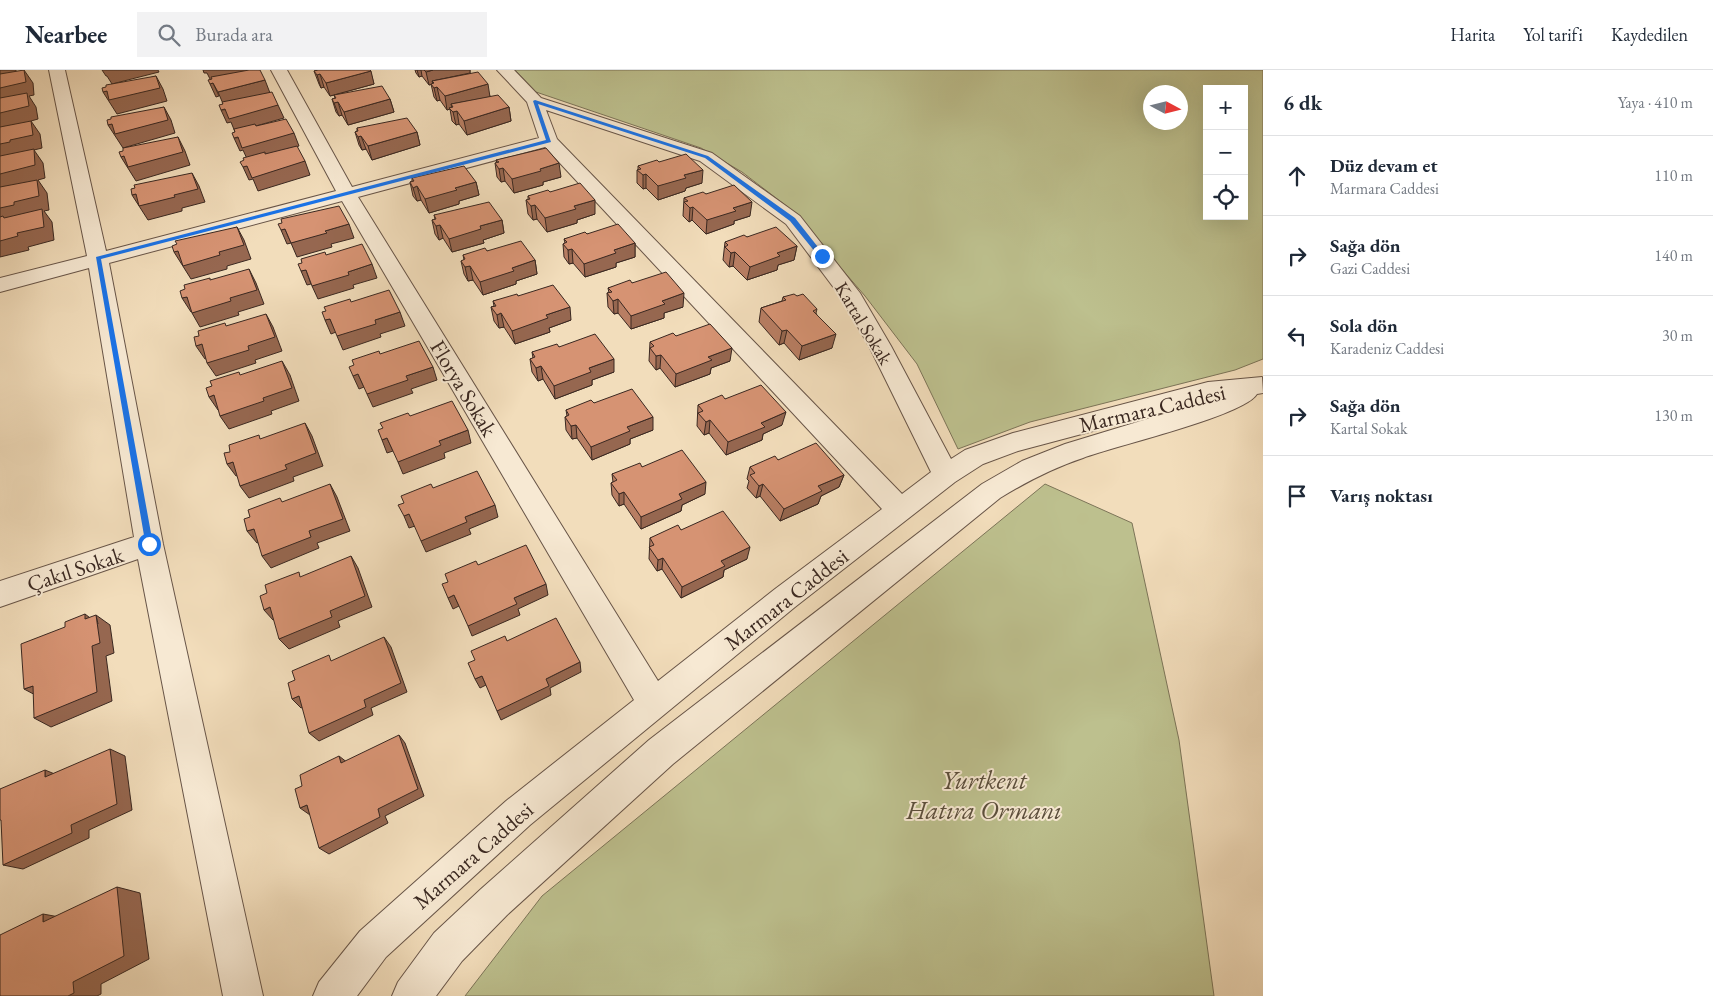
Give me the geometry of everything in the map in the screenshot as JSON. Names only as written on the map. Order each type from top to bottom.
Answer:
[{"type":"street","points":[[57,70],[98,258],[149,544],[243,996]]},
{"type":"street","name":"Florya Sokak","points":[[279,70],[347,194],[654,704]]},
{"type":"street","points":[[505,70],[535,101],[549,141],[900,510]]},
{"type":"street","name":"Kartal Sokak","points":[[535,101],[706,157],[792,220],[848,293],[880,346],[946,475]]},
{"type":"street","points":[[0,285],[549,141]]},
{"type":"street","name":"Marmara Caddesi","points":[[333,996],[373,944],[518,813],[785,598],[946,475],[974,457],[1014,443],[1208,391],[1263,386]]},
{"type":"street","name":"Marmara Caddesi","points":[[412,996],[448,947],[661,752],[991,491],[1031,467],[1104,441],[1224,406],[1263,386]]},
{"type":"street","name":"Çakıl Sokak","points":[[0,594],[149,544]]},
{"type":"green space","points":[[515,70],[1263,70],[1263,359],[1235,370],[1030,422],[958,449],[917,364],[865,296],[789,208],[742,172],[701,148],[536,92]]},
{"type":"green space","name":"Yurtkent Hatıra Ormanı","points":[[1045,484],[1132,523],[1179,740],[1214,996],[465,996],[542,896]]},
{"type":"building","points":[[24,70],[26,82],[0,88],[0,74]]},
{"type":"building","points":[[249,70],[260,70],[265,80],[218,92],[213,83],[210,84],[208,80],[212,79],[211,77]]},
{"type":"building","points":[[314,71],[371,71],[326,83],[320,74],[317,75]]},
{"type":"building","points":[[478,72],[488,84],[445,96],[437,87],[434,88],[431,84],[434,83],[432,81]]},
{"type":"building","points":[[156,76],[160,88],[109,100],[107,91],[103,92],[102,88],[106,87],[106,85]]},
{"type":"building","points":[[382,86],[390,99],[344,112],[338,102],[334,103],[332,99],[336,98],[334,95]]},
{"type":"building","points":[[272,92],[278,105],[229,119],[225,109],[221,110],[219,105],[223,104],[222,102]]},
{"type":"building","points":[[27,93],[29,106],[0,113],[0,98]]},
{"type":"building","points":[[498,95],[509,107],[464,121],[457,111],[453,112],[449,108],[453,107],[451,104]]},
{"type":"building","points":[[164,107],[168,120],[115,134],[112,124],[108,125],[107,120],[111,119],[111,117]]},
{"type":"building","points":[[407,118],[417,132],[368,146],[361,136],[358,137],[355,132],[358,131],[357,128]]},
{"type":"building","points":[[286,119],[294,133],[242,148],[238,137],[234,138],[232,133],[235,132],[234,129]]},
{"type":"building","points":[[31,121],[33,135],[0,144],[0,127]]},
{"type":"building","points":[[178,137],[183,152],[128,167],[124,156],[121,157],[119,152],[123,151],[123,148]]},
{"type":"building","points":[[297,146],[305,161],[252,178],[247,166],[243,167],[240,162],[244,160],[243,158]]},
{"type":"building","points":[[546,148],[559,163],[540,169],[541,171],[512,179],[503,168],[499,169],[495,163],[499,162],[496,160]]},
{"type":"building","points":[[34,149],[35,165],[0,174],[0,156]]},
{"type":"building","points":[[686,154],[703,170],[684,175],[686,178],[658,186],[646,174],[643,175],[637,170],[641,169],[638,166]]},
{"type":"building","points":[[464,166],[476,182],[455,188],[457,190],[425,199],[417,186],[413,188],[410,182],[414,181],[412,178]]},
{"type":"building","points":[[192,173],[198,189],[139,206],[136,194],[132,195],[131,189],[135,188],[134,185]]},
{"type":"building","points":[[37,180],[39,196],[14,202],[14,205],[0,208],[0,187]]},
{"type":"building","points":[[580,183],[595,200],[574,206],[576,209],[545,218],[535,205],[531,206],[526,200],[530,199],[528,196]]},
{"type":"building","points":[[734,185],[752,202],[733,208],[736,211],[707,220],[693,207],[690,208],[684,202],[688,201],[684,198],[703,192],[706,194]]},
{"type":"building","points":[[489,202],[502,220],[480,226],[481,229],[449,239],[440,225],[436,226],[432,220],[436,219],[434,215]]},
{"type":"building","points":[[339,206],[349,224],[325,231],[327,233],[291,243],[285,229],[281,230],[278,224],[282,223],[281,219]]},
{"type":"building","points":[[42,209],[44,227],[17,233],[18,236],[0,241],[0,217],[3,216],[4,218]]},
{"type":"building","points":[[618,224],[635,243],[614,250],[616,253],[584,264],[572,249],[568,250],[563,244],[567,242],[564,239]]},
{"type":"building","points":[[237,227],[244,245],[219,252],[220,255],[183,266],[178,251],[174,252],[172,246],[177,244],[175,241]]},
{"type":"building","points":[[776,227],[797,246],[777,253],[780,256],[750,267],[735,252],[731,253],[725,247],[728,245],[725,242]]},
{"type":"building","points":[[521,241],[535,260],[512,268],[514,271],[480,282],[470,266],[465,267],[461,261],[465,259],[463,255],[485,248],[487,251]]},
{"type":"building","points":[[362,244],[372,264],[348,272],[349,275],[312,286],[306,270],[301,271],[298,264],[302,263],[301,259],[325,252],[326,255]]},
{"type":"building","points":[[249,269],[257,290],[230,298],[231,301],[192,313],[187,297],[182,298],[180,291],[185,289],[184,285]]},
{"type":"building","points":[[666,272],[684,293],[662,301],[665,304],[631,316],[618,299],[613,301],[607,293],[612,292],[608,288],[630,280],[632,283]]},
{"type":"building","points":[[553,285],[570,307],[546,315],[548,318],[512,331],[501,313],[497,315],[491,307],[496,306],[493,301],[517,294],[518,296]]},
{"type":"building","points":[[389,290],[400,312],[375,320],[376,324],[337,336],[330,319],[325,320],[322,312],[326,311],[324,307],[350,299],[351,302]]},
{"type":"building","points":[[794,294],[797,296],[803,294],[817,309],[813,311],[836,334],[802,346],[787,330],[782,331],[761,308],[786,300],[783,297]]},
{"type":"building","points":[[266,314],[275,337],[248,346],[249,350],[207,363],[202,344],[196,346],[194,337],[199,336],[198,331],[225,323],[226,326]]},
{"type":"building","points":[[710,324],[732,348],[708,357],[712,360],[676,374],[661,355],[656,356],[650,348],[654,346],[650,342],[673,333],[676,336]]},
{"type":"building","points":[[595,334],[614,359],[589,368],[591,372],[554,386],[541,366],[536,368],[530,359],[535,357],[532,352],[557,344],[559,347]]},
{"type":"building","points":[[419,341],[433,367],[406,376],[408,380],[367,394],[358,374],[353,376],[349,367],[354,365],[352,360],[379,351],[380,354]]},
{"type":"building","points":[[282,361],[292,388],[263,398],[264,401],[220,416],[214,395],[209,397],[206,388],[212,386],[210,381],[239,372],[240,375]]},
{"type":"building","points":[[761,385],[786,412],[761,423],[765,427],[728,442],[710,420],[706,422],[698,413],[703,411],[698,405],[722,395],[725,399]]},
{"type":"building","points":[[632,389],[653,417],[627,427],[630,431],[591,447],[576,425],[571,426],[565,417],[569,415],[566,410],[591,400],[594,403]]},
{"type":"building","points":[[452,401],[468,430],[439,441],[441,445],[398,462],[387,438],[382,440],[378,430],[383,428],[380,423],[408,413],[410,416]]},
{"type":"building","points":[[305,423],[316,453],[285,465],[287,469],[240,486],[233,462],[227,464],[224,453],[230,452],[229,445],[259,435],[260,439]]},
{"type":"building","points":[[816,443],[844,475],[818,486],[822,491],[784,509],[763,484],[759,486],[750,475],[755,473],[750,467],[775,456],[778,460]]},
{"type":"building","points":[[682,450],[706,482],[679,494],[682,499],[641,517],[624,492],[619,494],[611,483],[617,480],[612,474],[640,463],[642,467]]},
{"type":"building","points":[[477,471],[495,505],[465,517],[467,522],[421,541],[409,514],[404,516],[398,505],[404,503],[401,496],[431,484],[433,488]]},
{"type":"building","points":[[330,484],[343,519],[309,531],[311,537],[262,556],[254,529],[247,531],[244,519],[250,517],[248,510],[280,498],[282,502]]},
{"type":"building","points":[[723,511],[750,547],[721,561],[725,566],[682,587],[663,558],[658,560],[649,547],[654,545],[650,538],[678,525],[681,530]]},
{"type":"building","points":[[526,545],[546,584],[514,598],[517,604],[468,626],[454,595],[448,598],[442,584],[448,582],[445,574],[476,561],[478,565]]},
{"type":"building","points":[[351,556],[365,596],[330,611],[332,617],[279,639],[270,607],[264,610],[260,596],[267,593],[265,585],[299,572],[300,577]]},
{"type":"building","points":[[85,614],[85,619],[96,615],[100,643],[92,646],[97,692],[34,718],[33,686],[24,689],[21,644],[65,627],[65,622]]},
{"type":"building","points":[[556,618],[580,662],[546,679],[549,686],[497,711],[482,676],[475,679],[468,663],[475,660],[471,651],[505,636],[507,641]]},
{"type":"building","points":[[384,637],[401,683],[364,700],[366,707],[309,733],[299,696],[292,699],[288,683],[295,680],[292,671],[329,655],[331,661]]},
{"type":"building","points":[[399,735],[418,789],[378,809],[380,817],[319,848],[307,805],[300,808],[295,789],[302,786],[300,775],[339,756],[341,763]]},
{"type":"building","points":[[110,749],[117,804],[71,825],[72,833],[3,865],[0,789],[45,770],[45,777]]},
{"type":"building","points":[[117,887],[124,956],[73,982],[74,993],[68,996],[0,996],[0,935],[43,914],[43,922]]},
{"type":"route","points":[[149,544],[98,258],[549,141],[535,101],[706,157],[792,220],[822,256]]}]
